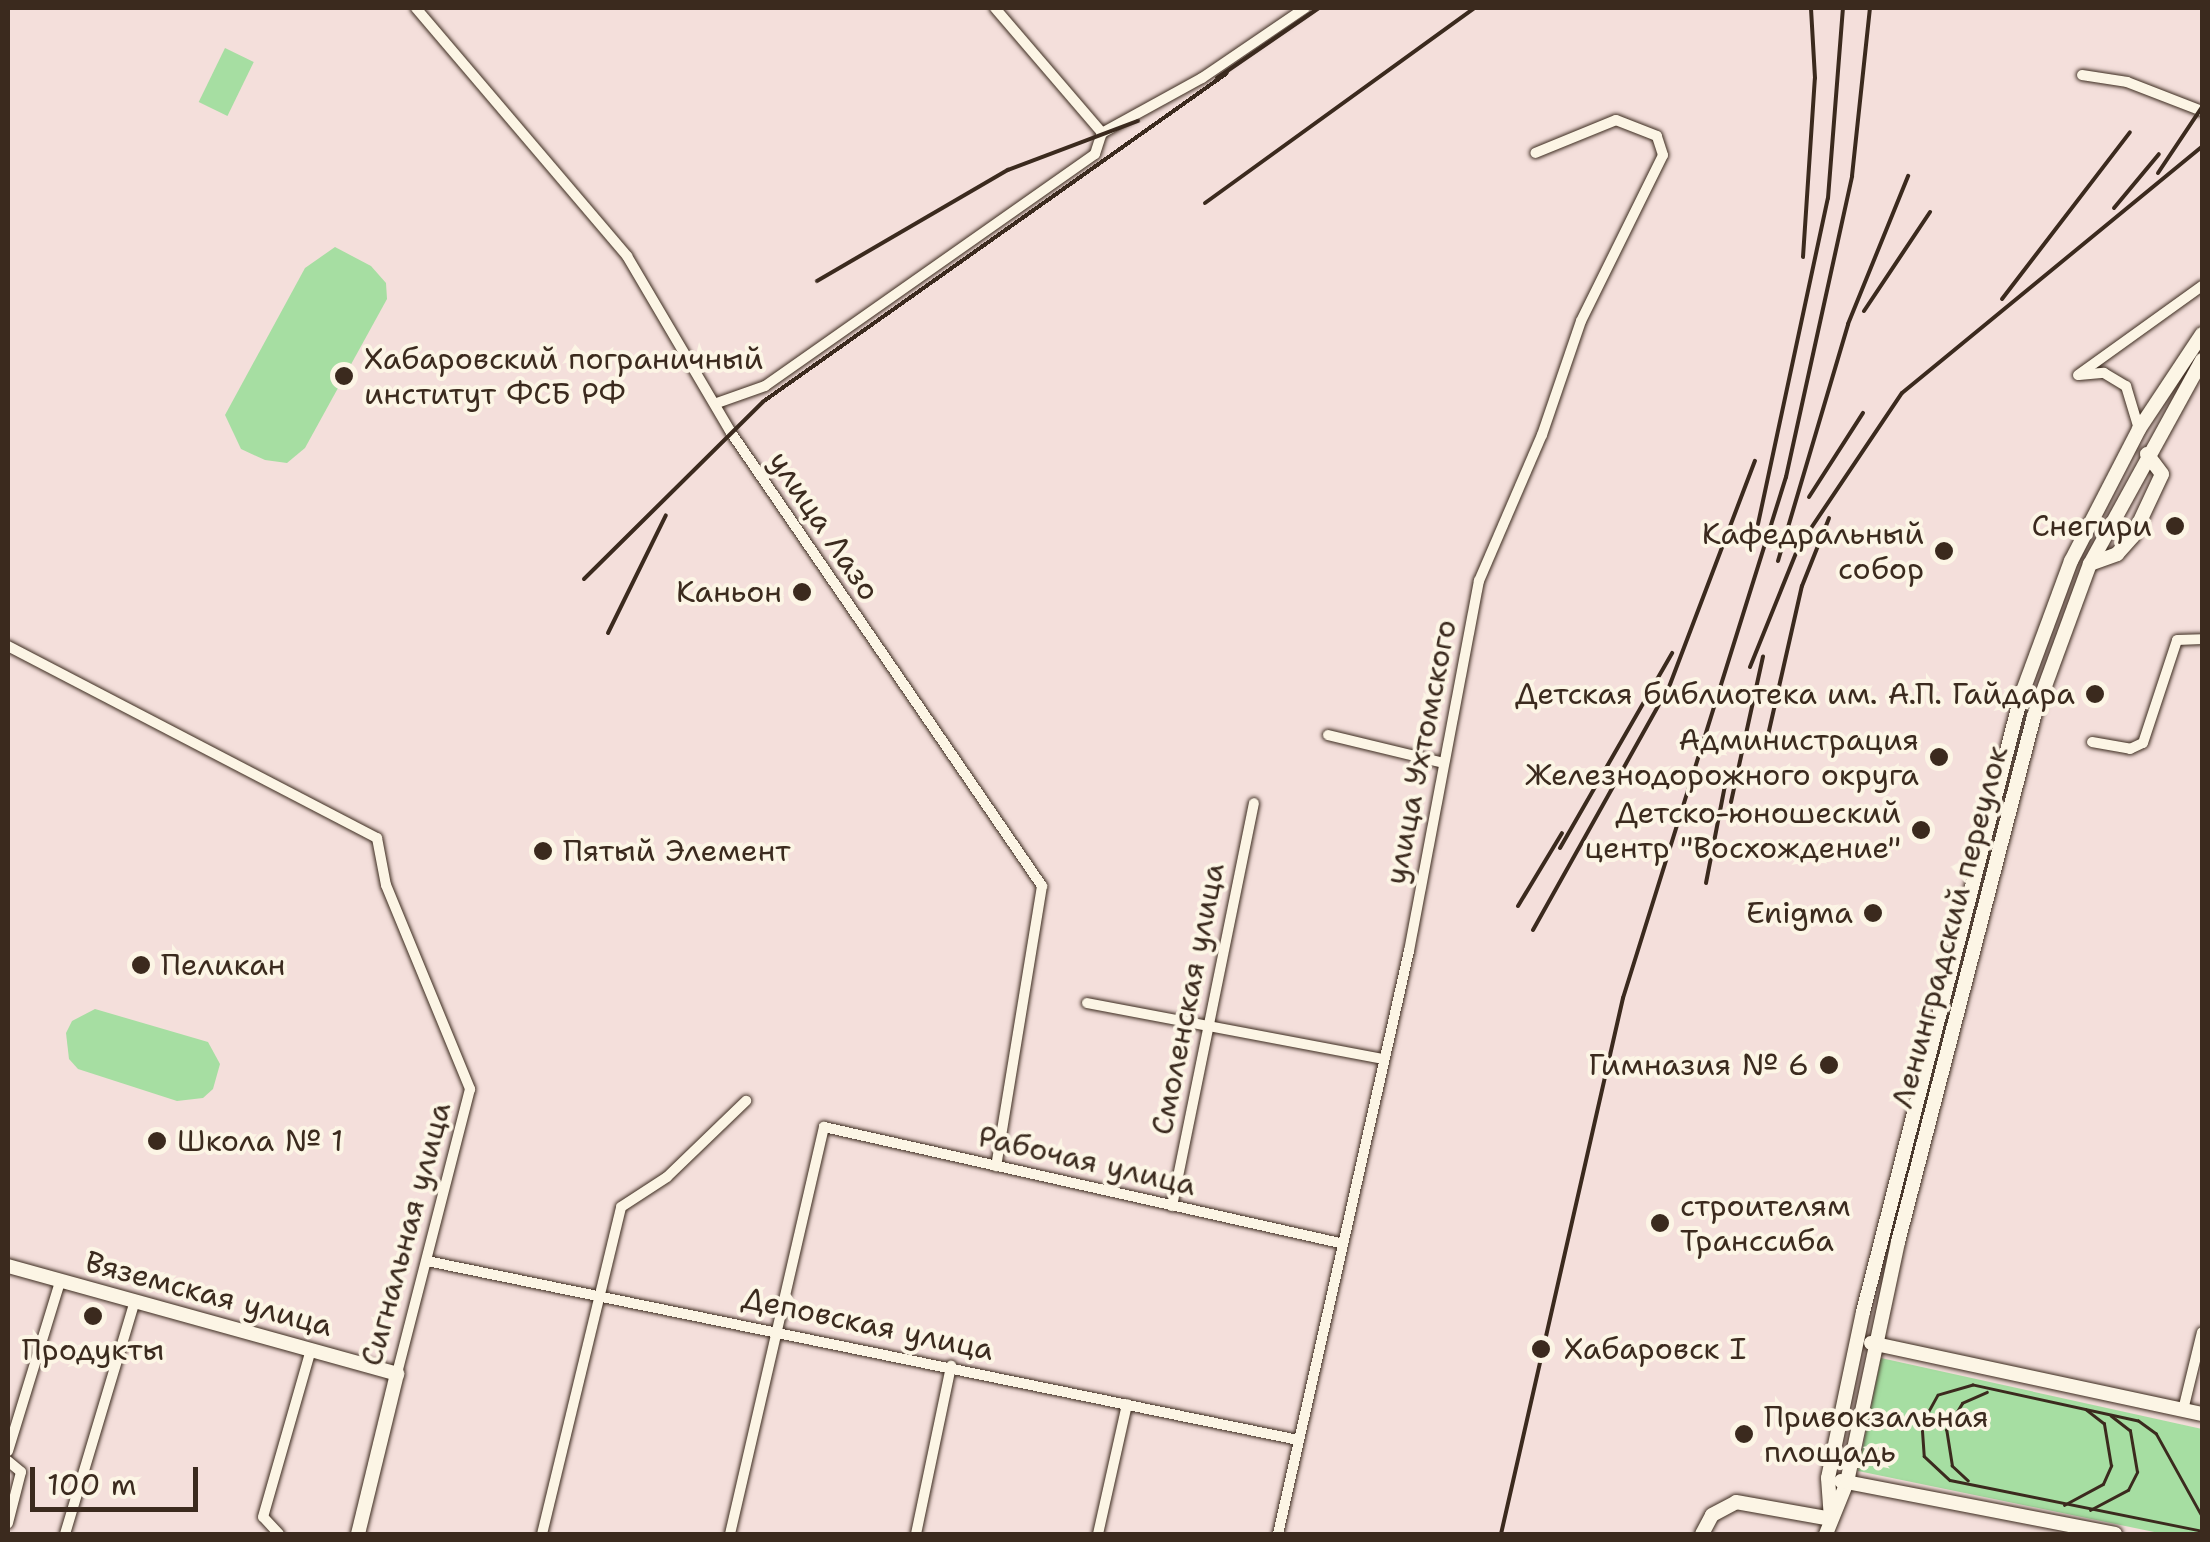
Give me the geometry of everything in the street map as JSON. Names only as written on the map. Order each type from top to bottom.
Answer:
[{"type":"main road","name":"Ленинградский переулок","points":[[1831,1519],[1828,1478],[1863,1312],[2021,696],[2072,560],[2139,429],[2202,334]]},
{"type":"main road","name":"Ленинградский переулок","points":[[1826,1534],[1847,1482],[1964,971],[2029,734],[2090,564],[2202,360]]},
{"type":"main road","points":[[2090,564],[2118,554],[2134,536],[2162,474],[2147,454]]},
{"type":"main road","name":"Вяземская улица","points":[[8,1266],[398,1374]]},
{"type":"main road","points":[[1857,1340],[2202,1414]]},
{"type":"main road","name":"Сигнальная улица","points":[[360,1534],[398,1374]]},
{"type":"main road","points":[[1828,1478],[2115,1534]]},
{"type":"main road","points":[[1702,1534],[1712,1516],[1736,1502],[1831,1519]]},
{"type":"street","name":"улица Лазо","points":[[416,8],[626,256],[716,404],[1042,886],[996,1166]]},
{"type":"street","points":[[995,8],[1102,133]]},
{"type":"street","points":[[716,404],[765,386],[1095,154],[1102,133],[1202,78],[1305,8]]},
{"type":"street","points":[[2082,75],[2127,82],[2202,111]]},
{"type":"street","name":"улица Ухтомского","points":[[1278,1534],[1383,1059],[1478,580],[1542,435],[1581,321],[1663,155],[1657,136],[1616,120],[1536,152]]},
{"type":"street","points":[[2139,429],[2126,386],[2104,374],[2078,375],[2200,289]]},
{"type":"street","points":[[2092,742],[2130,749],[2143,743],[2178,639],[2202,639]]},
{"type":"street","name":"Сигнальная улица","points":[[8,646],[377,838],[386,885],[470,1089],[398,1374]]},
{"type":"street","points":[[1328,735],[1444,763]]},
{"type":"street","name":"Смоленская улица","points":[[1172,1206],[1254,803]]},
{"type":"street","points":[[1087,1003],[1383,1059]]},
{"type":"street","points":[[542,1534],[621,1208],[667,1178],[746,1101]]},
{"type":"street","name":"Рабочая улица","points":[[776,1329],[824,1127],[1340,1243]]},
{"type":"street","name":"Деповская улица","points":[[427,1261],[776,1329],[1298,1440]]},
{"type":"street","points":[[8,1451],[60,1282]]},
{"type":"street","points":[[64,1534],[134,1304]]},
{"type":"street","points":[[730,1534],[776,1329]]},
{"type":"street","points":[[2184,1410],[2202,1332]]},
{"type":"street","points":[[280,1534],[263,1518],[310,1350]]},
{"type":"street","points":[[916,1534],[951,1366]]},
{"type":"street","points":[[1098,1534],[1127,1404]]},
{"type":"street","points":[[8,1461],[22,1472],[8,1523]]},
{"type":"green space","points":[[225,48],[254,62],[227,116],[199,102]]},
{"type":"green space","points":[[335,247],[371,266],[386,283],[387,299],[305,448],[287,463],[265,460],[241,449],[225,415],[305,268]]},
{"type":"green space","points":[[95,1009],[208,1042],[220,1064],[213,1089],[203,1098],[177,1101],[78,1069],[69,1059],[66,1033],[72,1021]]},
{"type":"green space","points":[[1881,1358],[2202,1429],[2202,1534],[2164,1534],[1858,1471]]},
{"type":"tram line","points":[[2202,1517],[2156,1434],[2138,1421],[1973,1385],[1938,1395],[1922,1424],[1924,1456],[1950,1480],[2202,1531]]},
{"type":"tram line","points":[[1968,1481],[1952,1466],[1946,1430],[1962,1403],[1987,1392]]},
{"type":"tram line","points":[[2064,1505],[2103,1484],[2111,1466],[2104,1424],[2086,1410]]},
{"type":"tram line","points":[[2090,1510],[2128,1490],[2137,1472],[2130,1431],[2111,1416]]},
{"type":"railway","points":[[1217,78],[1319,8]]},
{"type":"railway","points":[[1205,203],[1474,8]]},
{"type":"railway","points":[[1803,257],[1815,78],[1811,8]]},
{"type":"railway","points":[[1758,524],[1828,198],[1843,8]]},
{"type":"railway","points":[[1501,1534],[1623,998],[1786,477],[1852,176],[1870,8]]},
{"type":"railway","points":[[584,579],[764,401],[1227,73]]},
{"type":"railway","points":[[2158,173],[2202,107]]},
{"type":"railway","points":[[817,281],[1008,170],[1138,121]]},
{"type":"railway","points":[[2002,299],[2130,132]]},
{"type":"railway","points":[[1750,667],[1799,546],[1902,393],[2202,147]]},
{"type":"railway","points":[[2114,208],[2159,154]]},
{"type":"railway","points":[[1778,561],[1848,324],[1908,176]]},
{"type":"railway","points":[[1864,311],[1930,212]]},
{"type":"railway","points":[[1809,497],[1863,413]]},
{"type":"railway","points":[[1533,930],[1669,687],[1755,461]]},
{"type":"railway","points":[[608,633],[666,515]]},
{"type":"railway","points":[[1766,744],[1802,586],[1829,518]]},
{"type":"railway","points":[[1560,848],[1672,653]]},
{"type":"railway","points":[[1731,802],[1763,656]]},
{"type":"railway","points":[[1706,883],[1725,785]]},
{"type":"railway","points":[[1518,906],[1562,833]]},
{"type":"place","name":"Хабаровский пограничный институт ФСБ РФ","points":[[344,376]]},
{"type":"place","name":"Снегири","points":[[2175,526]]},
{"type":"place","name":"Кафедральный собор","points":[[1944,551]]},
{"type":"place","name":"Каньон","points":[[802,592]]},
{"type":"place","name":"Детская библиотека им. А.П. Гайдара","points":[[2095,694]]},
{"type":"place","name":"Администрация Железнодорожного округа","points":[[1939,757]]},
{"type":"place","name":"Детско-юношеский центр \"Восхождение\"","points":[[1921,830]]},
{"type":"place","name":"Пятый Элемент","points":[[543,851]]},
{"type":"place","name":"Enigma","points":[[1873,913]]},
{"type":"place","name":"Пеликан","points":[[141,965]]},
{"type":"place","name":"Гимназия № 6","points":[[1829,1065]]},
{"type":"place","name":"Школа № 1","points":[[157,1141]]},
{"type":"place","name":"строителям Транссиба","points":[[1660,1223]]},
{"type":"place","name":"Продукты","points":[[93,1316]]},
{"type":"place","name":"Хабаровск I","points":[[1541,1349]]},
{"type":"place","name":"Привокзальная площадь","points":[[1744,1434]]}]
